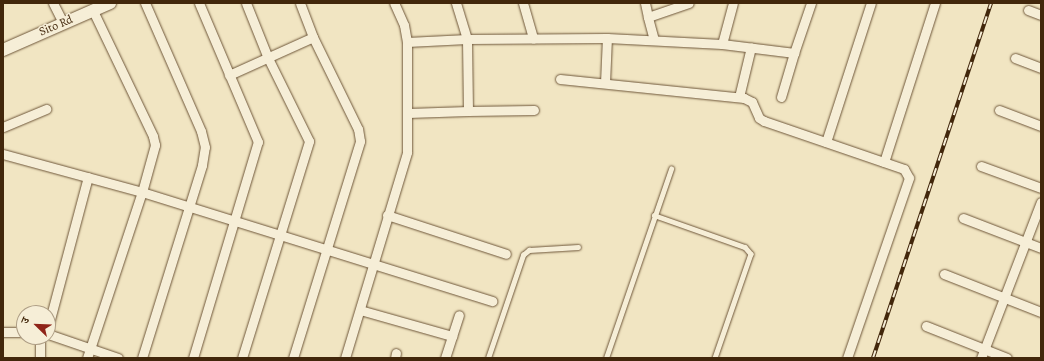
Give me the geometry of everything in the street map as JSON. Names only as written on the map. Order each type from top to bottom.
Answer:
[{"type":"main road","name":"Sito Rd","points":[[4,48],[110,3]]},
{"type":"street","points":[[53,3],[63,23]]},
{"type":"street","points":[[142,358],[189,207],[205,147],[201,131],[145,3]]},
{"type":"street","points":[[193,358],[258,142],[199,3]]},
{"type":"street","points":[[242,358],[309,141],[268,58],[246,3]]},
{"type":"street","points":[[293,358],[360,141],[358,129],[313,37],[300,3]]},
{"type":"street","points":[[345,358],[372,264],[407,152],[407,42],[404,25],[394,3]]},
{"type":"street","points":[[456,3],[467,39],[468,111]]},
{"type":"street","points":[[523,3],[533,39]]},
{"type":"street","points":[[644,3],[654,40]]},
{"type":"street","points":[[648,17],[689,3]]},
{"type":"street","points":[[722,44],[733,3]]},
{"type":"street","points":[[781,97],[811,3]]},
{"type":"street","points":[[826,142],[872,3]]},
{"type":"street","points":[[884,162],[936,3]]},
{"type":"street","points":[[1028,10],[1041,14]]},
{"type":"street","points":[[88,354],[142,192],[155,145],[153,136],[93,11]]},
{"type":"street","points":[[229,75],[313,37]]},
{"type":"street","points":[[407,42],[467,39],[607,38],[722,44],[794,53]]},
{"type":"street","points":[[605,83],[607,38]]},
{"type":"street","points":[[739,97],[750,48]]},
{"type":"street","points":[[1015,58],[1041,68]]},
{"type":"street","points":[[560,79],[739,97],[752,102],[759,118],[764,121],[904,169],[909,178],[847,358]]},
{"type":"street","points":[[3,127],[46,109]]},
{"type":"street","points":[[408,113],[534,110]]},
{"type":"street","points":[[999,110],[1041,126]]},
{"type":"street","points":[[3,154],[142,192],[281,234],[327,250],[492,301]]},
{"type":"street","points":[[981,166],[1041,188]]},
{"type":"street","points":[[54,305],[88,177]]},
{"type":"street","points":[[983,354],[1041,202]]},
{"type":"street","points":[[387,215],[506,254]]},
{"type":"street","points":[[963,218],[1041,248]]},
{"type":"street","points":[[944,274],[1041,312]]},
{"type":"street","points":[[360,310],[452,336]]},
{"type":"street","points":[[445,358],[459,315]]},
{"type":"street","points":[[926,326],[983,354],[1007,358]]},
{"type":"street","points":[[3,332],[16,332]]},
{"type":"street","points":[[56,338],[88,354],[118,358]]},
{"type":"street","points":[[40,345],[40,358]]},
{"type":"lane","points":[[606,358],[671,169]]},
{"type":"lane","points":[[654,215],[745,248],[751,254],[715,358]]},
{"type":"lane","points":[[488,358],[523,255],[529,250],[578,248]]},
{"type":"railway","points":[[873,358],[991,3]]}]
